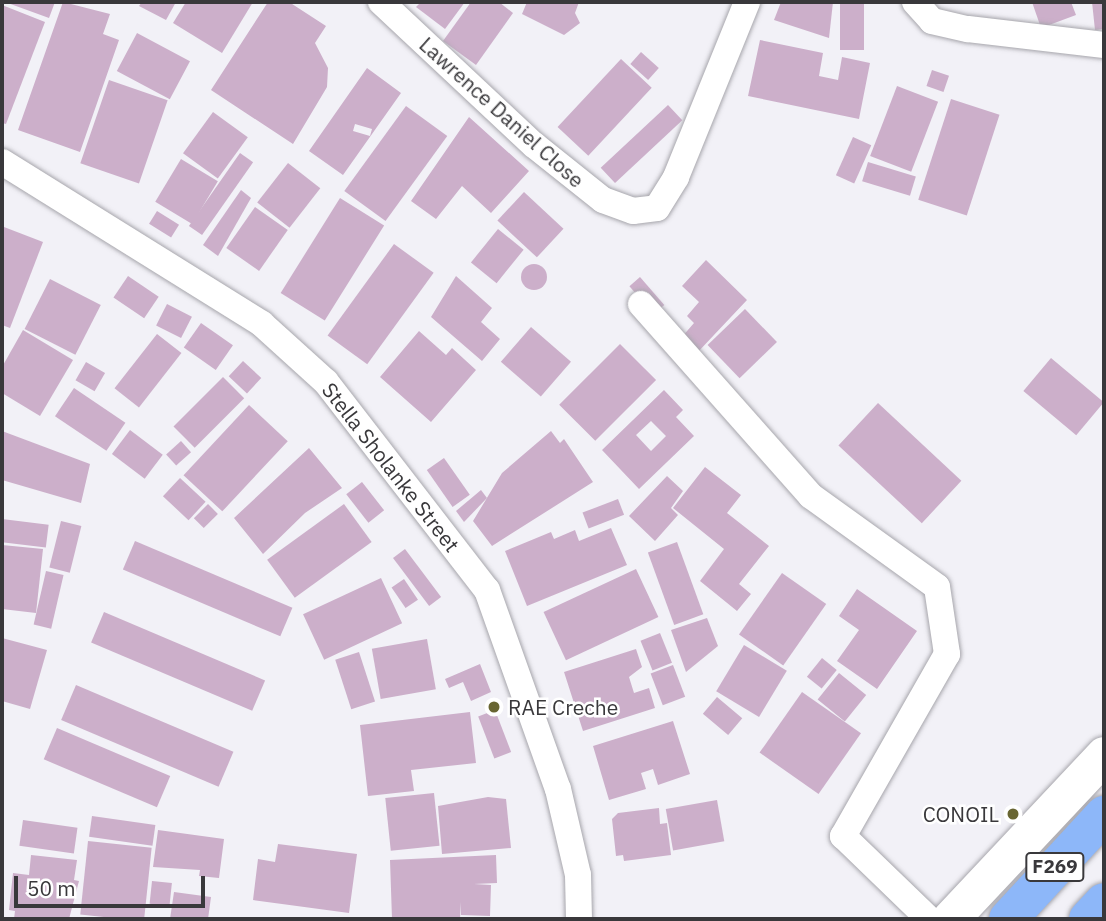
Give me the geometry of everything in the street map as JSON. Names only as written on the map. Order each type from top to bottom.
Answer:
[{"type":"highway","name":"F269","points":[[1008,919],[1104,815]]},
{"type":"highway","name":"F269","points":[[1088,919],[1104,902]]},
{"type":"main road","points":[[950,919],[1104,755]]},
{"type":"street","name":"Lawrence Daniel Close","points":[[381,2],[534,145],[603,200],[632,211],[657,208],[676,177],[747,2]]},
{"type":"street","points":[[915,2],[932,21],[968,29],[1104,45]]},
{"type":"street","name":"Stella Sholanke Street","points":[[2,162],[262,324],[326,382],[487,590],[558,789],[578,875],[579,919]]},
{"type":"street","points":[[641,304],[811,496],[937,587],[947,654],[844,836],[929,919]]},
{"type":"building","points":[[5,2],[55,2],[49,18]]},
{"type":"building","points":[[63,2],[110,14],[103,34],[119,40],[80,152],[18,130]]},
{"type":"building","points":[[142,2],[176,2],[166,20],[139,6]]},
{"type":"building","points":[[186,2],[253,2],[222,53],[173,23]]},
{"type":"building","points":[[268,2],[289,2],[326,26],[315,43],[328,68],[327,87],[293,144],[211,90]]},
{"type":"building","points":[[421,2],[465,2],[445,29],[416,7]]},
{"type":"building","points":[[471,2],[499,2],[513,13],[476,65],[443,41]]},
{"type":"building","points":[[527,2],[579,2],[575,13],[580,23],[564,35],[522,14]]},
{"type":"building","points":[[781,2],[833,2],[829,38],[774,20]]},
{"type":"building","points":[[840,2],[864,2],[864,50],[840,50]]},
{"type":"building","points":[[1032,2],[1071,2],[1076,15],[1041,28]]},
{"type":"building","points":[[1092,2],[1104,2],[1104,29],[1095,30]]},
{"type":"building","points":[[2,5],[45,22],[6,124],[2,123]]},
{"type":"building","points":[[137,33],[190,61],[170,99],[117,71]]},
{"type":"building","points":[[760,40],[823,53],[819,76],[838,80],[842,57],[870,63],[859,119],[748,96]]},
{"type":"building","points":[[641,52],[659,68],[648,80],[630,64]]},
{"type":"building","points":[[621,59],[652,88],[588,156],[558,127]]},
{"type":"building","points":[[367,68],[401,93],[343,175],[309,151]],"holes":[[[355,124],[372,129],[370,136],[353,131]]]},
{"type":"building","points":[[932,70],[949,76],[943,92],[926,86]]},
{"type":"building","points":[[109,80],[168,100],[139,183],[80,163]]},
{"type":"building","points":[[897,86],[938,102],[911,172],[870,156]]},
{"type":"building","points":[[951,99],[1000,115],[967,216],[918,200]]},
{"type":"building","points":[[668,105],[682,120],[615,183],[601,168]]},
{"type":"building","points":[[406,106],[447,136],[386,221],[344,191]]},
{"type":"building","points":[[213,112],[248,137],[218,179],[183,153]]},
{"type":"building","points":[[469,117],[529,171],[491,213],[462,186],[436,219],[411,201]]},
{"type":"building","points":[[853,137],[871,145],[854,184],[836,175]]},
{"type":"building","points":[[240,153],[253,162],[202,235],[189,226]]},
{"type":"building","points":[[181,159],[218,181],[192,224],[155,202]]},
{"type":"building","points":[[868,162],[916,177],[910,196],[862,181]]},
{"type":"building","points":[[288,163],[320,188],[290,228],[257,202]]},
{"type":"building","points":[[241,190],[251,198],[218,256],[203,245]]},
{"type":"building","points":[[524,192],[563,229],[537,257],[497,221]]},
{"type":"building","points":[[340,198],[384,226],[325,321],[281,293]]},
{"type":"building","points":[[255,207],[288,230],[259,271],[226,248]]},
{"type":"building","points":[[157,211],[179,225],[171,237],[149,224]]},
{"type":"building","points":[[4,227],[43,242],[10,328],[2,325]]},
{"type":"building","points":[[498,229],[524,250],[497,283],[471,262]]},
{"type":"building","points":[[394,244],[434,273],[367,364],[328,335]]},
{"type":"building","points":[[706,260],[747,300],[697,353],[681,338],[694,323],[687,316],[699,302],[682,286]]},
{"type":"building","points":[[534,264],[543,268],[547,277],[543,286],[534,290],[525,286],[521,277],[525,268]]},
{"type":"building","points":[[128,276],[159,297],[144,318],[113,298]]},
{"type":"building","points":[[456,276],[492,308],[481,322],[500,339],[482,361],[431,317]]},
{"type":"building","points":[[640,277],[664,305],[654,314],[629,286]]},
{"type":"building","points":[[50,279],[101,305],[75,355],[25,329]]},
{"type":"building","points":[[167,304],[192,317],[181,338],[156,325]]},
{"type":"building","points":[[745,309],[777,342],[740,378],[708,345]]},
{"type":"building","points":[[201,323],[233,345],[216,370],[184,348]]},
{"type":"building","points":[[531,327],[571,362],[541,396],[501,362]]},
{"type":"building","points":[[23,330],[73,360],[40,416],[2,393],[2,367]]},
{"type":"building","points":[[419,331],[446,355],[452,348],[476,370],[431,422],[380,377]]},
{"type":"building","points":[[157,334],[181,353],[139,407],[115,388]]},
{"type":"building","points":[[620,344],[656,380],[595,441],[559,405]]},
{"type":"building","points":[[1051,358],[1104,402],[1076,435],[1023,391]]},
{"type":"building","points":[[243,361],[261,378],[247,393],[229,376]]},
{"type":"building","points":[[86,362],[105,373],[95,391],[76,380]]},
{"type":"building","points":[[223,377],[244,398],[195,448],[174,426]]},
{"type":"building","points":[[74,388],[125,423],[106,451],[55,416]]},
{"type":"building","points":[[664,390],[683,410],[676,417],[694,436],[639,489],[602,450]],"holes":[[[651,421],[666,436],[651,451],[636,435]]]},
{"type":"building","points":[[878,403],[961,481],[922,523],[838,445]]},
{"type":"building","points":[[249,405],[288,441],[222,511],[184,475]]},
{"type":"building","points":[[130,430],[163,455],[145,479],[112,454]]},
{"type":"building","points":[[2,431],[90,464],[81,503],[2,480]]},
{"type":"building","points":[[551,431],[560,443],[564,439],[593,482],[492,546],[473,521],[502,473]]},
{"type":"building","points":[[181,441],[191,452],[176,466],[166,454]]},
{"type":"building","points":[[309,448],[342,488],[305,513],[263,554],[234,518]]},
{"type":"building","points":[[444,458],[470,495],[453,507],[427,470]]},
{"type":"building","points":[[705,467],[741,495],[727,513],[769,546],[739,584],[751,594],[737,611],[700,581],[724,549],[673,508]]},
{"type":"building","points":[[667,476],[683,491],[671,508],[678,515],[655,541],[629,516]]},
{"type":"building","points":[[180,478],[206,502],[189,520],[163,496]]},
{"type":"building","points":[[362,482],[384,510],[368,523],[346,494]]},
{"type":"building","points":[[481,490],[487,498],[464,522],[456,511]]},
{"type":"building","points":[[618,499],[624,515],[589,528],[583,513]]},
{"type":"building","points":[[208,504],[218,514],[204,528],[194,518]]},
{"type":"building","points":[[344,504],[372,542],[295,598],[267,560]]},
{"type":"building","points":[[2,519],[49,525],[46,548],[2,542]]},
{"type":"building","points":[[61,521],[81,526],[70,573],[49,568]]},
{"type":"building","points":[[611,528],[627,565],[527,606],[505,551],[551,532],[554,539],[575,530],[579,541]]},
{"type":"building","points":[[135,541],[292,608],[280,636],[123,570]]},
{"type":"building","points":[[677,542],[703,614],[674,625],[648,553]]},
{"type":"building","points":[[2,545],[43,549],[36,613],[2,609]]},
{"type":"building","points":[[405,549],[441,597],[429,606],[393,558]]},
{"type":"building","points":[[636,569],[658,617],[566,660],[544,612]]},
{"type":"building","points":[[46,571],[64,575],[51,629],[34,625]]},
{"type":"building","points":[[782,573],[826,604],[783,665],[739,634]]},
{"type":"building","points":[[381,578],[402,623],[324,660],[303,614]]},
{"type":"building","points":[[404,579],[418,600],[406,608],[392,587]]},
{"type":"building","points":[[857,589],[917,631],[877,689],[837,661],[859,630],[839,616]]},
{"type":"building","points":[[104,612],[265,680],[252,711],[91,642]]},
{"type":"building","points":[[707,618],[718,646],[686,672],[671,630]]},
{"type":"building","points":[[660,633],[672,663],[653,671],[641,641]]},
{"type":"building","points":[[2,638],[47,650],[30,709],[2,701]]},
{"type":"building","points":[[427,639],[436,689],[381,699],[372,649]]},
{"type":"building","points":[[744,645],[787,671],[759,717],[716,691]]},
{"type":"building","points":[[636,649],[642,667],[629,677],[634,693],[649,688],[655,708],[583,731],[564,672]]},
{"type":"building","points":[[359,652],[375,701],[351,709],[335,660]]},
{"type":"building","points":[[822,658],[837,670],[822,689],[807,677]]},
{"type":"building","points":[[480,664],[491,692],[471,701],[463,682],[449,688],[445,679]]},
{"type":"building","points":[[673,665],[685,697],[663,705],[651,674]]},
{"type":"building","points":[[839,673],[866,695],[845,721],[818,699]]},
{"type":"building","points":[[76,685],[233,752],[219,787],[61,720]]},
{"type":"building","points":[[802,692],[861,733],[819,794],[760,753]]},
{"type":"building","points":[[717,697],[742,718],[728,735],[703,714]]},
{"type":"building","points":[[495,710],[511,752],[494,758],[478,716]]},
{"type":"building","points":[[470,712],[476,763],[411,770],[414,791],[368,796],[360,725]]},
{"type":"building","points":[[673,721],[690,774],[658,785],[653,769],[641,773],[646,789],[609,800],[593,746]]},
{"type":"building","points":[[57,728],[170,776],[157,807],[44,759]]},
{"type":"building","points":[[434,793],[440,846],[391,851],[385,798]]},
{"type":"building","points":[[488,797],[506,799],[511,848],[442,854],[438,806]]},
{"type":"building","points":[[717,800],[724,841],[673,850],[666,809]]},
{"type":"building","points":[[659,808],[660,824],[667,823],[671,855],[624,861],[623,855],[616,856],[612,819],[618,813]]},
{"type":"building","points":[[92,816],[155,825],[152,846],[89,837]]},
{"type":"building","points":[[23,820],[77,828],[74,853],[19,846]]},
{"type":"building","points":[[158,830],[224,839],[219,878],[199,876],[200,870],[153,867]]},
{"type":"building","points":[[88,841],[152,848],[144,919],[80,915]]},
{"type":"building","points":[[278,844],[357,854],[349,913],[253,900],[258,859],[275,862]]},
{"type":"building","points":[[31,855],[77,860],[74,880],[79,881],[69,919],[14,919],[15,911],[9,910],[13,873],[29,875]]},
{"type":"building","points":[[496,855],[497,883],[474,884],[491,885],[490,916],[461,915],[461,902],[460,919],[392,919],[390,860]]},
{"type":"building","points":[[152,881],[172,883],[169,906],[150,904]]},
{"type":"building","points":[[174,892],[211,897],[208,919],[170,919]]},
{"type":"place","name":"RAE Creche","points":[[494,707]]},
{"type":"place","name":"CONOIL","points":[[1013,814]]}]
